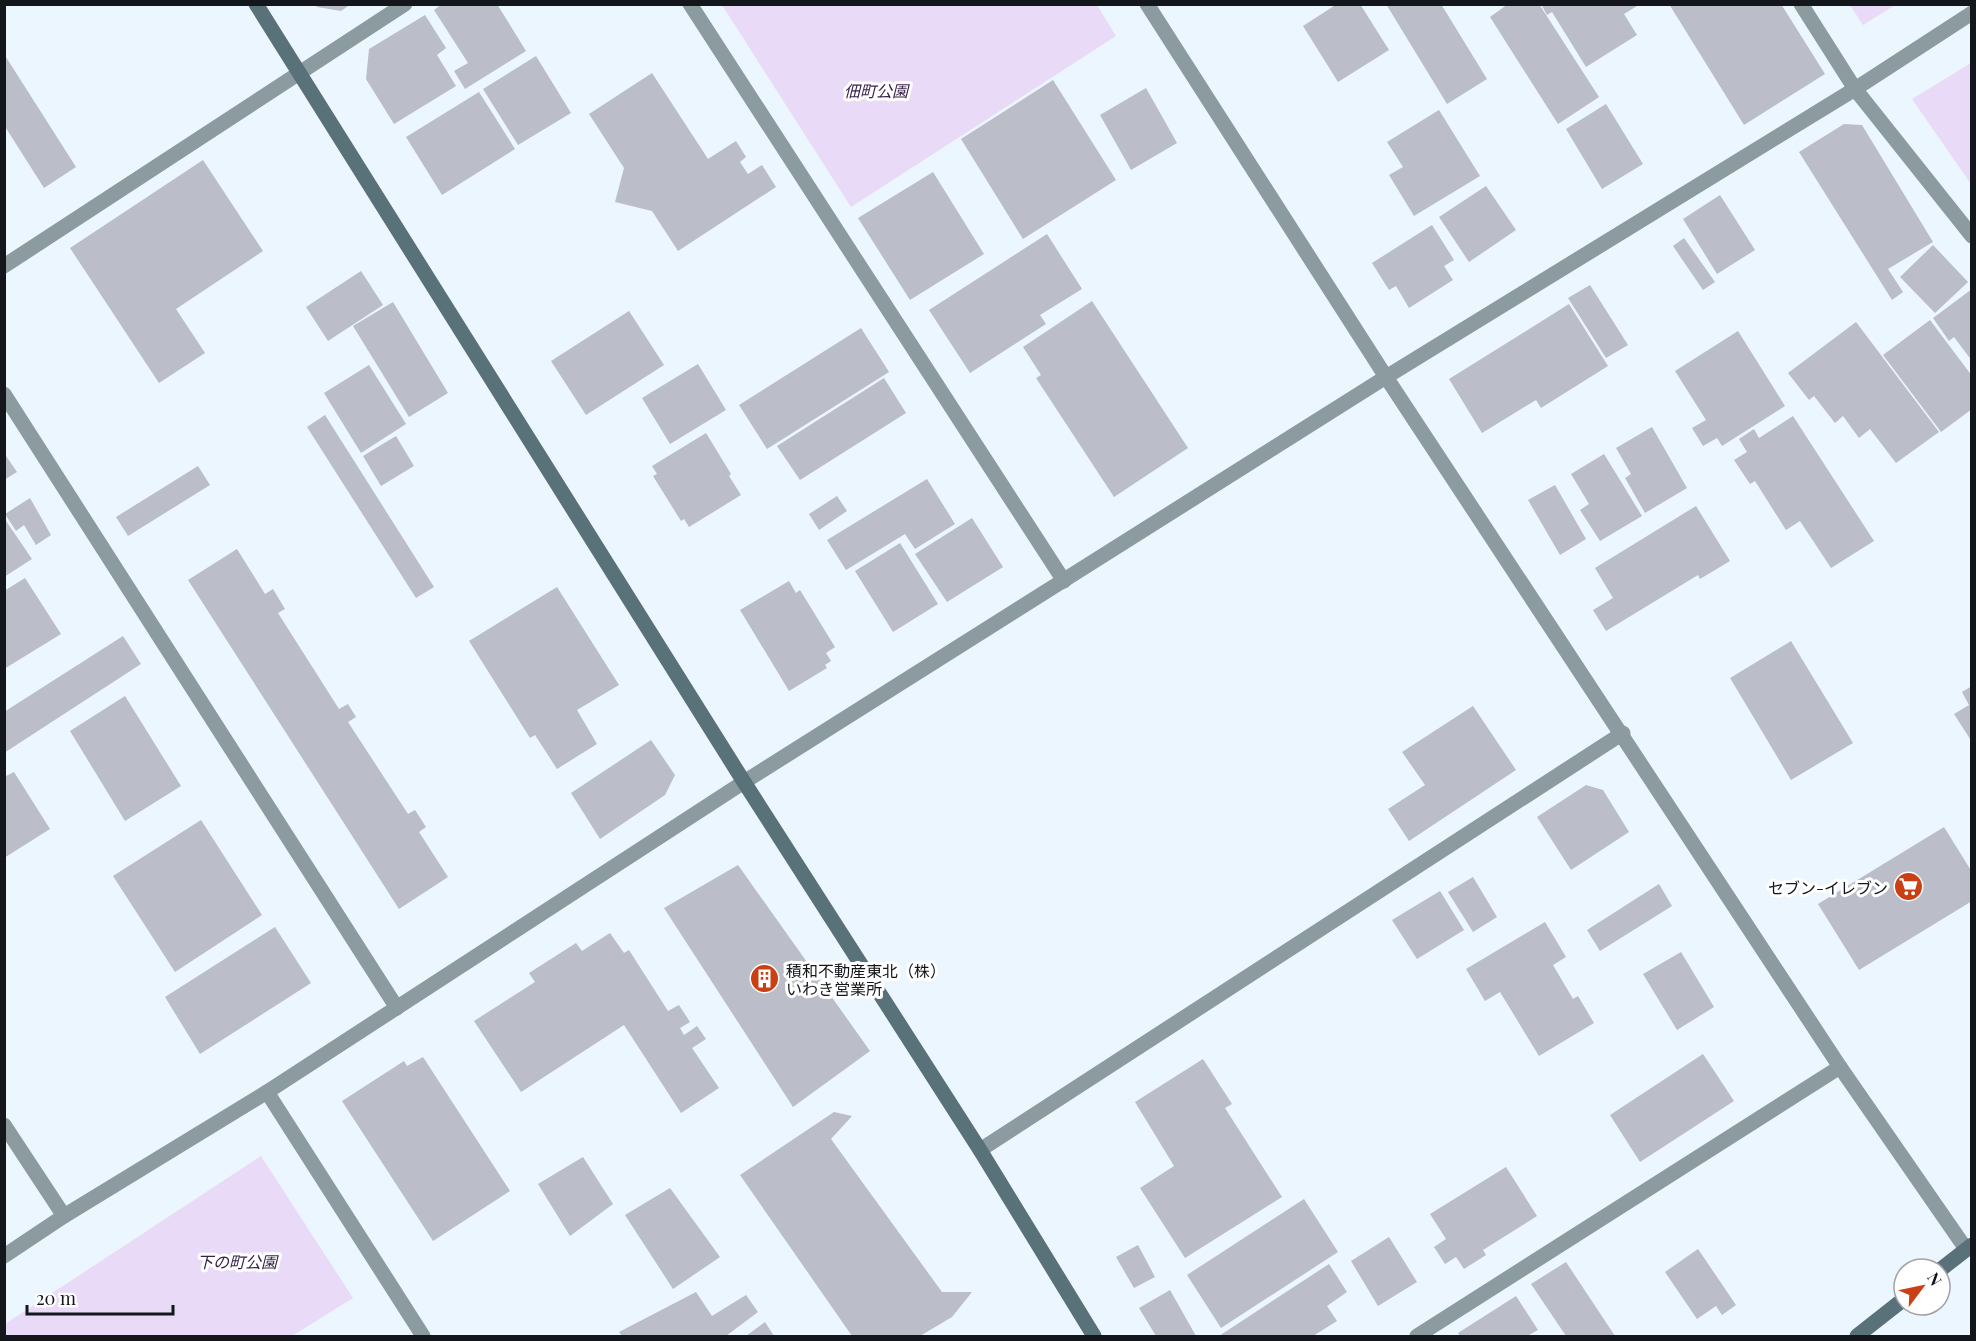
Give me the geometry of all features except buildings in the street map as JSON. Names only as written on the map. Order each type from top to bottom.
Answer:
[{"type":"street","points":[[256,4],[744,782],[980,1150],[1094,1336]]},
{"type":"street","points":[[4,266],[405,4]]},
{"type":"street","points":[[690,4],[1064,581]]},
{"type":"street","points":[[1147,4],[1386,377],[1840,1067],[1969,1247],[1952,1260]]},
{"type":"street","points":[[1801,4],[1855,89],[1971,236]]},
{"type":"street","points":[[4,1256],[64,1216],[267,1092],[744,782],[1386,377],[1855,89],[1971,13]]},
{"type":"street","points":[[4,394],[397,1008]]},
{"type":"street","points":[[980,1150],[1623,734]]},
{"type":"street","points":[[1417,1336],[1840,1067]]},
{"type":"street","points":[[267,1092],[423,1336]]},
{"type":"street","points":[[4,1125],[64,1216]]},
{"type":"street","points":[[1857,1336],[1892,1308]]},
{"type":"green space","name":"佃町公園","points":[[722,5],[1097,5],[1116,36],[851,207]]},
{"type":"green space","points":[[1850,5],[1895,5],[1863,25]]},
{"type":"green space","points":[[1971,63],[1971,184],[1912,99]]},
{"type":"green space","name":"下の町公園","points":[[261,1156],[353,1298],[292,1336],[5,1336],[5,1324]]},
{"type":"place","name":"セブン-イレブン","points":[[1909,887]]},
{"type":"place","name":"積和不動産東北（株） いわき営業所","points":[[765,979]]}]
